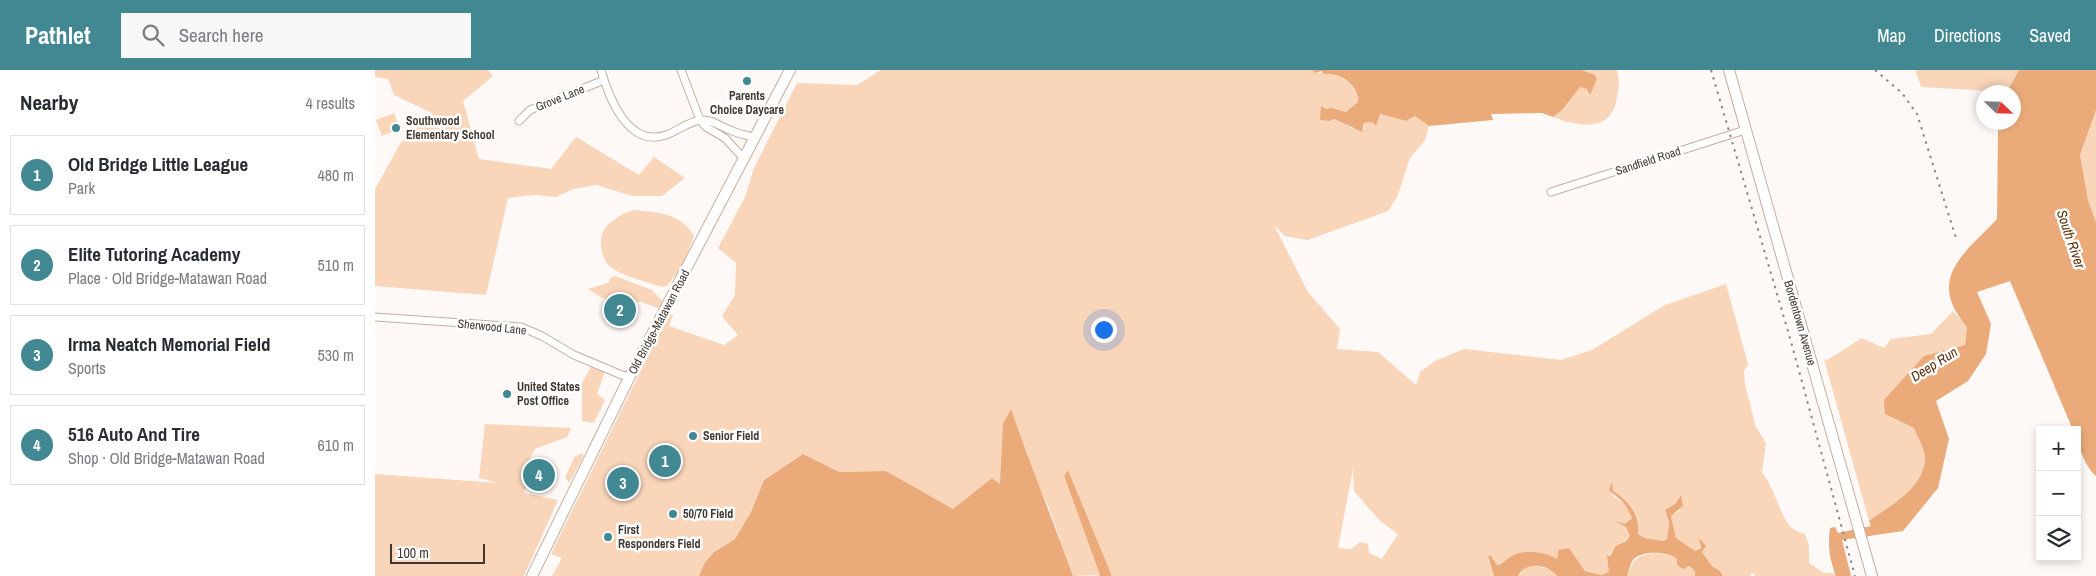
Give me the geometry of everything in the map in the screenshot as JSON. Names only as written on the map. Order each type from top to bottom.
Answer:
[{"type":"main road","name":"Old Bridge-Matawan Road","points":[[532,576],[629,378],[745,160],[790,70]]},
{"type":"main road","name":"Bordentown Avenue","points":[[1729,70],[1872,576]]},
{"type":"street","points":[[601,70],[624,123],[634,131],[647,136],[664,136],[700,120],[709,121],[729,130],[755,138]]},
{"type":"street","points":[[681,70],[700,120],[707,128],[725,138],[745,160]]},
{"type":"street","name":"Grove Lane","points":[[519,121],[530,110],[604,80]]},
{"type":"street","points":[[725,138],[729,130]]},
{"type":"street","name":"Sandfield Road","points":[[1551,192],[1745,130]]},
{"type":"street","name":"Sherwood Lane","points":[[375,317],[521,327],[542,336],[574,356],[629,378]]},
{"type":"shaded area","points":[[375,70],[488,70],[493,76],[463,101],[479,159],[551,169],[576,137],[639,175],[654,157],[685,178],[662,196],[632,196],[596,185],[573,189],[556,197],[534,195],[508,198],[486,295],[375,286],[375,189],[400,144],[432,113],[394,95],[388,79],[375,77]]},
{"type":"shaded area","points":[[881,70],[1313,70],[1314,73],[1329,73],[1343,79],[1354,89],[1358,102],[1346,112],[1332,108],[1322,112],[1321,120],[1329,121],[1335,119],[1343,121],[1351,128],[1364,130],[1364,123],[1372,122],[1375,126],[1380,114],[1406,121],[1415,116],[1429,126],[1425,140],[1410,158],[1398,195],[1388,211],[1308,240],[1285,236],[1274,225],[1308,292],[1340,329],[1337,349],[1378,352],[1416,385],[1420,372],[1435,361],[1464,349],[1561,360],[1592,350],[1665,305],[1726,284],[1748,364],[1744,371],[1745,385],[1756,427],[1766,443],[1762,473],[1770,485],[1788,523],[1794,530],[1805,534],[1809,545],[1809,563],[1824,573],[1835,573],[1836,576],[1754,576],[1755,574],[1752,573],[1750,576],[1723,576],[1720,571],[1712,566],[1702,552],[1705,546],[1700,540],[1701,547],[1695,551],[1676,538],[1671,516],[1680,510],[1680,496],[1675,504],[1665,510],[1669,522],[1667,539],[1663,541],[1645,538],[1638,534],[1639,527],[1636,514],[1624,499],[1613,491],[1612,482],[1613,496],[1624,503],[1632,518],[1625,524],[1617,522],[1626,527],[1630,536],[1608,555],[1610,572],[1606,575],[1585,571],[1569,548],[1558,550],[1557,559],[1535,552],[1521,553],[1497,565],[1493,559],[1488,557],[1494,576],[1112,576],[1068,470],[1064,476],[1100,575],[1073,576],[1049,508],[1035,480],[1000,484],[992,478],[953,509],[886,471],[839,472],[803,454],[764,480],[751,512],[735,539],[713,553],[704,564],[699,576],[552,576],[562,558],[551,554],[669,313],[673,315],[669,326],[724,345],[738,335],[722,316],[735,295],[736,263],[718,248],[745,197],[754,168],[797,83],[857,85]],"holes":[[[1353,469],[1354,491],[1380,521],[1398,534],[1382,559],[1369,553],[1368,544],[1360,542],[1351,549],[1338,548]]]},
{"type":"shaded area","points":[[1582,70],[1617,70],[1619,87],[1614,109],[1609,117],[1601,122],[1583,125],[1553,117],[1562,110],[1580,86],[1587,89],[1590,94],[1597,78],[1595,75]]},
{"type":"shaded area","points":[[1915,70],[2019,70],[2011,85],[1976,85],[1976,90],[1921,87]]},
{"type":"shaded area","points":[[2096,110],[2096,222],[2088,200],[2080,155]]},
{"type":"shaded area","points":[[394,113],[400,129],[382,136],[376,120]]},
{"type":"shaded area","points":[[633,210],[668,215],[683,223],[694,236],[683,265],[667,286],[662,287],[619,272],[608,265],[604,258],[601,243],[604,230],[614,220]]},
{"type":"shaded area","points":[[615,276],[652,290],[664,303],[661,309],[641,302],[602,298],[588,289],[608,283],[610,278]]},
{"type":"shaded area","points":[[1953,311],[1967,327],[1965,345],[1924,356],[1885,414],[1914,428],[1925,454],[1923,469],[1919,479],[1905,495],[1869,521],[1824,359],[1827,360],[1862,338],[1884,348],[1891,339],[1931,334]]},
{"type":"shaded area","points":[[591,367],[605,371],[597,394],[605,400],[594,423],[582,421],[582,383]]},
{"type":"shaded area","points":[[485,424],[571,428],[567,437],[535,449],[525,467],[532,481],[519,483],[528,483],[524,493],[558,500],[524,576],[375,576],[375,474],[498,483],[479,478]]},
{"type":"shaded area","points":[[583,453],[583,457],[569,483],[565,477],[575,456]]},
{"type":"shaded area","points":[[1656,553],[1673,556],[1695,571],[1695,576],[1627,576],[1637,558]]},
{"type":"shaded area","points":[[1533,565],[1552,570],[1557,576],[1518,576],[1526,568]]},
{"type":"water","points":[[1313,70],[1582,70],[1595,75],[1597,79],[1590,95],[1587,89],[1580,87],[1562,110],[1553,117],[1542,113],[1491,114],[1493,120],[1429,126],[1415,116],[1406,121],[1380,114],[1376,126],[1372,122],[1364,123],[1362,132],[1335,119],[1329,121],[1320,120],[1321,106],[1326,109],[1332,108],[1346,112],[1358,102],[1352,85],[1342,77],[1323,74],[1322,71],[1314,73]]},
{"type":"water","points":[[2019,70],[2096,70],[2096,110],[2080,155],[2088,200],[2096,222],[2096,476],[2088,467],[2081,451],[2081,426],[2071,426],[2010,281],[1977,292],[1991,324],[1986,354],[1968,381],[1936,401],[1949,439],[1938,488],[1903,531],[1842,540],[1851,576],[1836,576],[1830,552],[1830,528],[1835,527],[1838,533],[1871,526],[1869,521],[1905,495],[1919,479],[1923,469],[1925,454],[1914,428],[1885,414],[1884,400],[1924,356],[1965,345],[1967,327],[1955,310],[1950,295],[1950,281],[1954,268],[1962,256],[1997,219],[1998,130],[2021,130],[2021,85],[2011,85]]},
{"type":"water","points":[[1011,409],[1073,576],[699,576],[704,564],[713,553],[735,539],[751,512],[764,480],[803,454],[839,472],[886,471],[953,509],[992,478],[1000,484],[1003,424]]},
{"type":"water","points":[[1068,470],[1112,576],[1098,576],[1100,575],[1064,476]]},
{"type":"water","points":[[1612,482],[1613,491],[1624,499],[1635,514],[1638,534],[1645,538],[1663,541],[1667,539],[1669,522],[1665,510],[1675,504],[1681,495],[1683,506],[1671,516],[1676,538],[1695,551],[1701,548],[1699,538],[1706,546],[1702,552],[1712,566],[1720,571],[1723,576],[1695,576],[1695,571],[1689,566],[1683,569],[1677,565],[1677,559],[1673,556],[1661,553],[1648,553],[1642,554],[1633,560],[1627,576],[1557,576],[1543,567],[1531,566],[1522,571],[1518,576],[1494,576],[1488,556],[1491,556],[1497,565],[1516,554],[1528,552],[1546,554],[1557,559],[1558,550],[1569,548],[1585,571],[1602,575],[1609,572],[1607,555],[1610,556],[1616,546],[1626,541],[1630,536],[1626,527],[1615,521],[1625,524],[1632,518],[1624,503],[1609,490]]},
{"type":"railway","points":[[1711,70],[1790,338],[1855,576]]},
{"type":"railway","points":[[1875,70],[1902,93],[1917,114],[1956,238]]},
{"type":"place","name":"Parents Choice Daycare","points":[[747,81]]},
{"type":"place","name":"Southwood Elementary School","points":[[396,128]]},
{"type":"place","name":"Elite Tutoring Academy","points":[[620,310]]},
{"type":"place","name":"United States Post Office","points":[[507,394]]},
{"type":"place","name":"Senior Field","points":[[693,436]]},
{"type":"place","name":"Old Bridge Little League","points":[[665,461]]},
{"type":"place","name":"516 Auto And Tire","points":[[539,475]]},
{"type":"place","name":"Irma Neatch Memorial Field","points":[[623,483]]},
{"type":"place","name":"50/70 Field","points":[[673,514]]},
{"type":"place","name":"First Responders Field","points":[[608,537]]},
{"type":"water label","name":"South River","points":[[2071,239]]},
{"type":"water label","name":"Deep Run","points":[[1934,364]]}]
